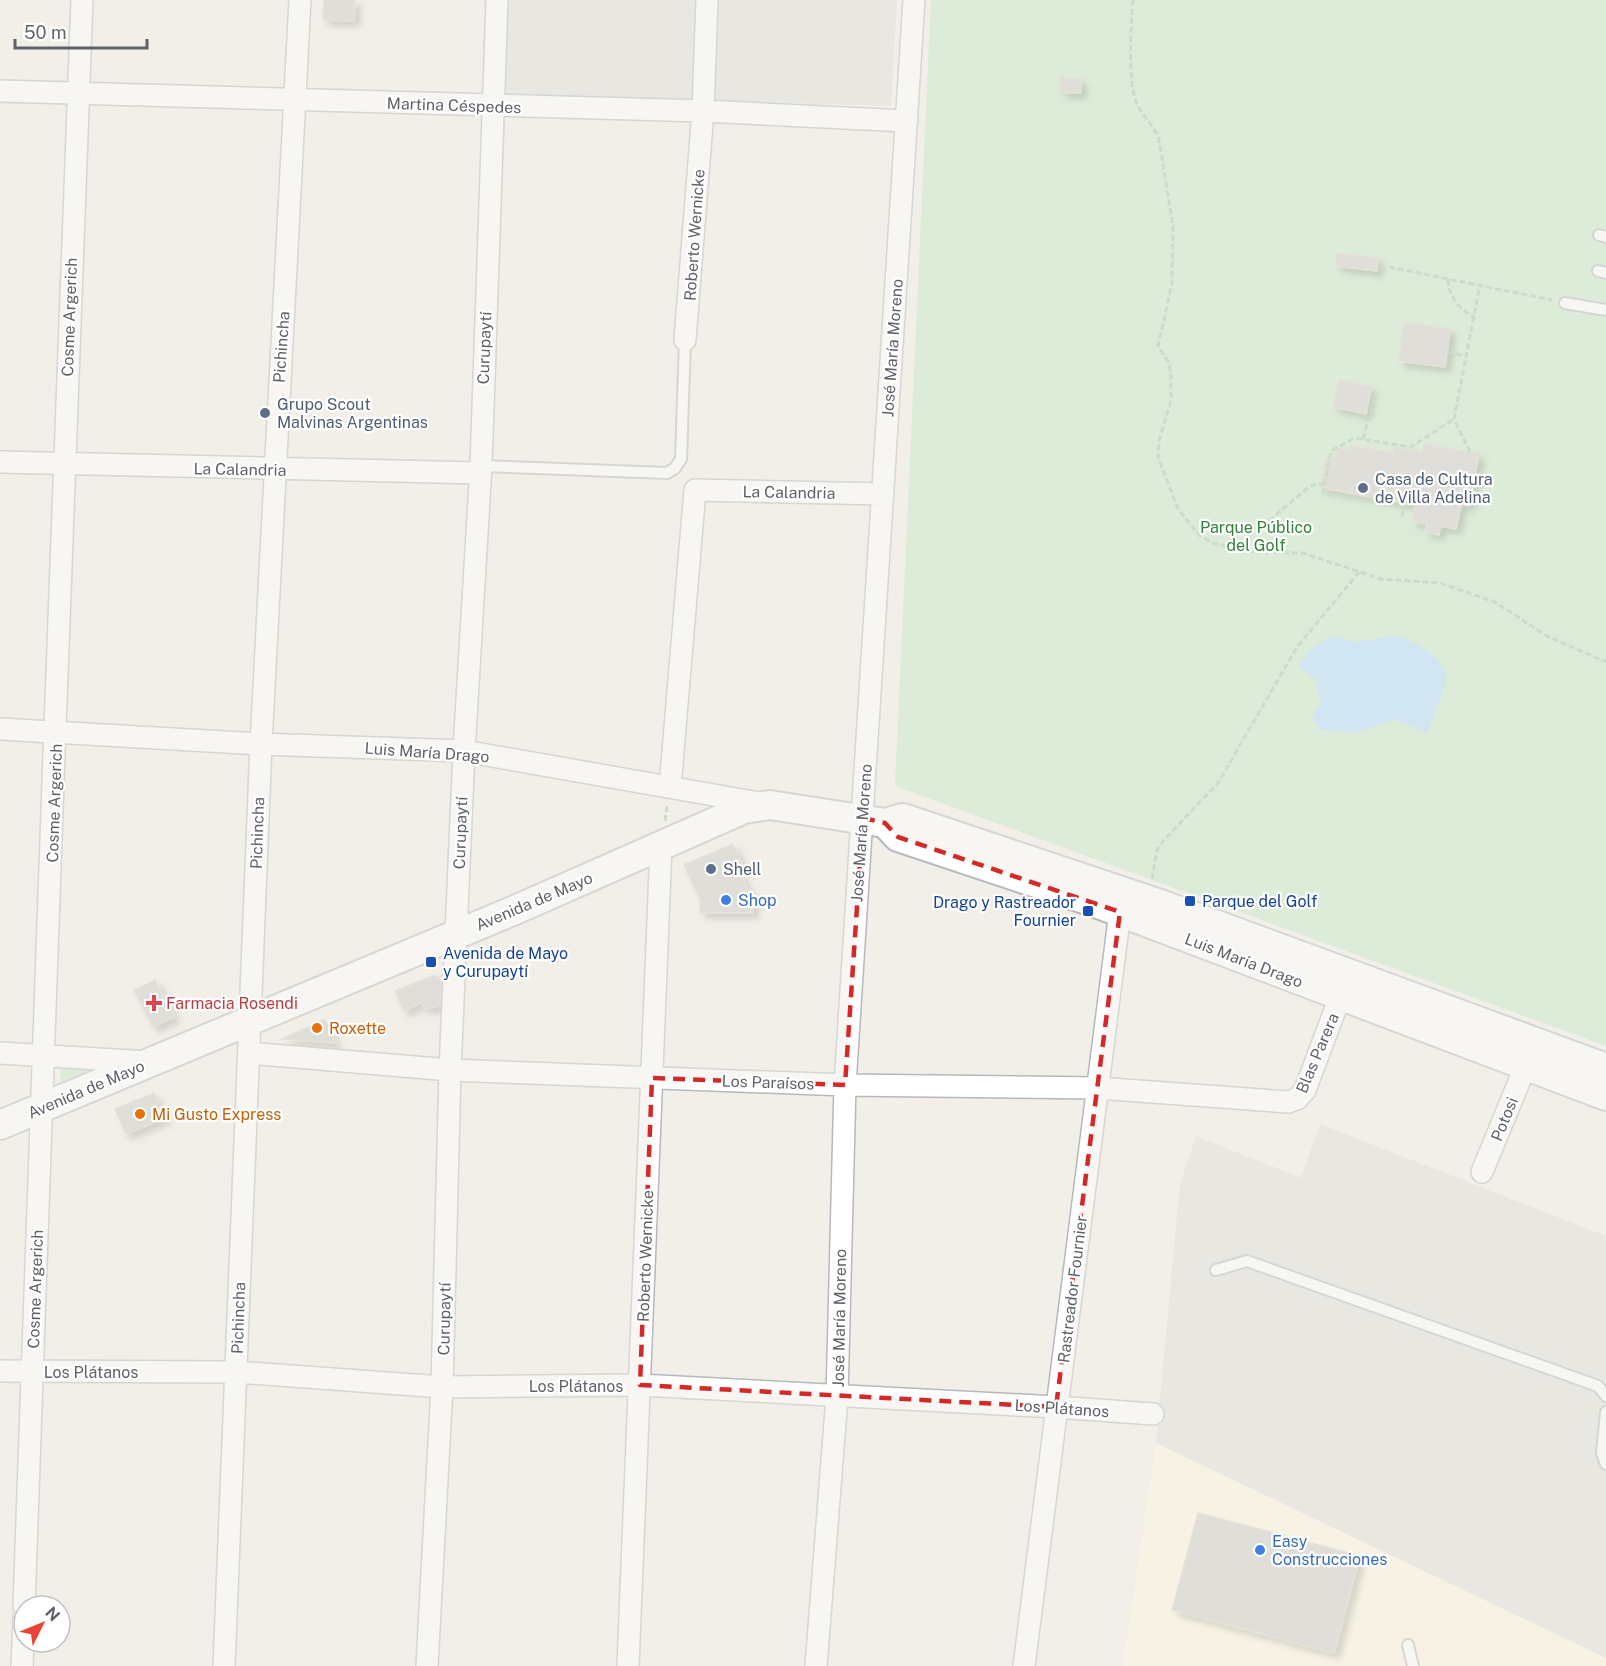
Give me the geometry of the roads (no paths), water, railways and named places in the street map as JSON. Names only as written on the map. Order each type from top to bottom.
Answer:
[{"type":"main road","name":"Luis María Drago","points":[[770,805],[874,820],[903,818],[1160,904],[1606,1068]]},
{"type":"main road","name":"Avenida de Mayo","points":[[0,1125],[250,1018],[456,934],[744,809],[770,805]]},
{"type":"main road","name":"Luis María Drago","points":[[874,820],[898,837],[1120,912],[1606,1096]]},
{"type":"street","name":"Cosme Argerich","points":[[24,1594],[42,1055],[57,730],[63,465],[82,0]]},
{"type":"street","name":"Pichincha","points":[[224,1666],[273,470],[300,0]]},
{"type":"street","name":"Curupaytí","points":[[427,1666],[442,1387],[450,1070],[464,751],[480,470],[497,0]]},
{"type":"street","name":"Roberto Wernicke","points":[[685,340],[703,111],[707,0]]},
{"type":"street","name":"José María Moreno","points":[[816,1666],[837,1397],[845,1085],[874,820],[883,494],[914,0]]},
{"type":"street","name":"Martina Céspedes","points":[[0,91],[703,111],[907,121]]},
{"type":"street","name":"La Calandria","points":[[0,462],[273,470],[480,470]]},
{"type":"street","name":"La Calandria","points":[[670,787],[695,490],[883,494]]},
{"type":"street","name":"Luis María Drago","points":[[0,729],[57,730],[261,744],[464,751],[770,805]]},
{"type":"street","name":"Roberto Wernicke","points":[[628,1666],[661,846]]},
{"type":"street","name":"Rastreador Fournier","points":[[1024,1666],[1120,912]]},
{"type":"street","name":"Blas Parera","points":[[1288,1102],[1297,1099],[1305,1090],[1340,997]]},
{"type":"street","points":[[0,1053],[148,1062]]},
{"type":"street","name":"Los Paraísos","points":[[249,1053],[450,1070],[845,1085],[1097,1088],[1288,1102]]},
{"type":"street","name":"Potosi","points":[[1482,1172],[1526,1065]]},
{"type":"street","name":"Los Plátanos","points":[[0,1371],[236,1372],[442,1387],[640,1385],[1152,1414]]},
{"type":"lane","points":[[1565,303],[1606,310]]},
{"type":"lane","name":"Roberto Wernicke","points":[[675,468],[681,459],[685,340]]},
{"type":"lane","name":"La Calandria","points":[[480,470],[667,473],[675,468]]},
{"type":"lane","points":[[1215,1269],[1247,1261],[1598,1386],[1606,1396]]},
{"type":"lane","points":[[1606,1412],[1602,1453],[1606,1464]]},
{"type":"lane","points":[[1408,1646],[1413,1666]]},
{"type":"water","points":[[1396,636],[1428,651],[1440,663],[1447,679],[1428,731],[1425,733],[1395,719],[1355,733],[1320,730],[1312,718],[1321,703],[1315,679],[1298,667],[1308,651],[1327,638],[1339,637],[1352,642]]},
{"type":"place","name":"Grupo Scout Malvinas Argentinas","points":[[265,413]]},
{"type":"place","name":"Casa de Cultura de Villa Adelina","points":[[1363,488]]},
{"type":"place","name":"Shell","points":[[711,869]]},
{"type":"place","name":"Shop","points":[[726,900]]},
{"type":"place","name":"Parque del Golf","points":[[1190,901]]},
{"type":"place","name":"Drago y Rastreador Fournier","points":[[1088,911]]},
{"type":"place","name":"Avenida de Mayo y Curupaytí","points":[[431,962]]},
{"type":"place","name":"Farmacia Rosendi","points":[[154,1003]]},
{"type":"place","name":"Roxette","points":[[317,1028]]},
{"type":"place","name":"Mi Gusto Express","points":[[140,1114]]},
{"type":"place","name":"Easy Construcciones","points":[[1260,1550]]},
{"type":"park label","name":"Parque Público del Golf","points":[[1256,536]]}]
